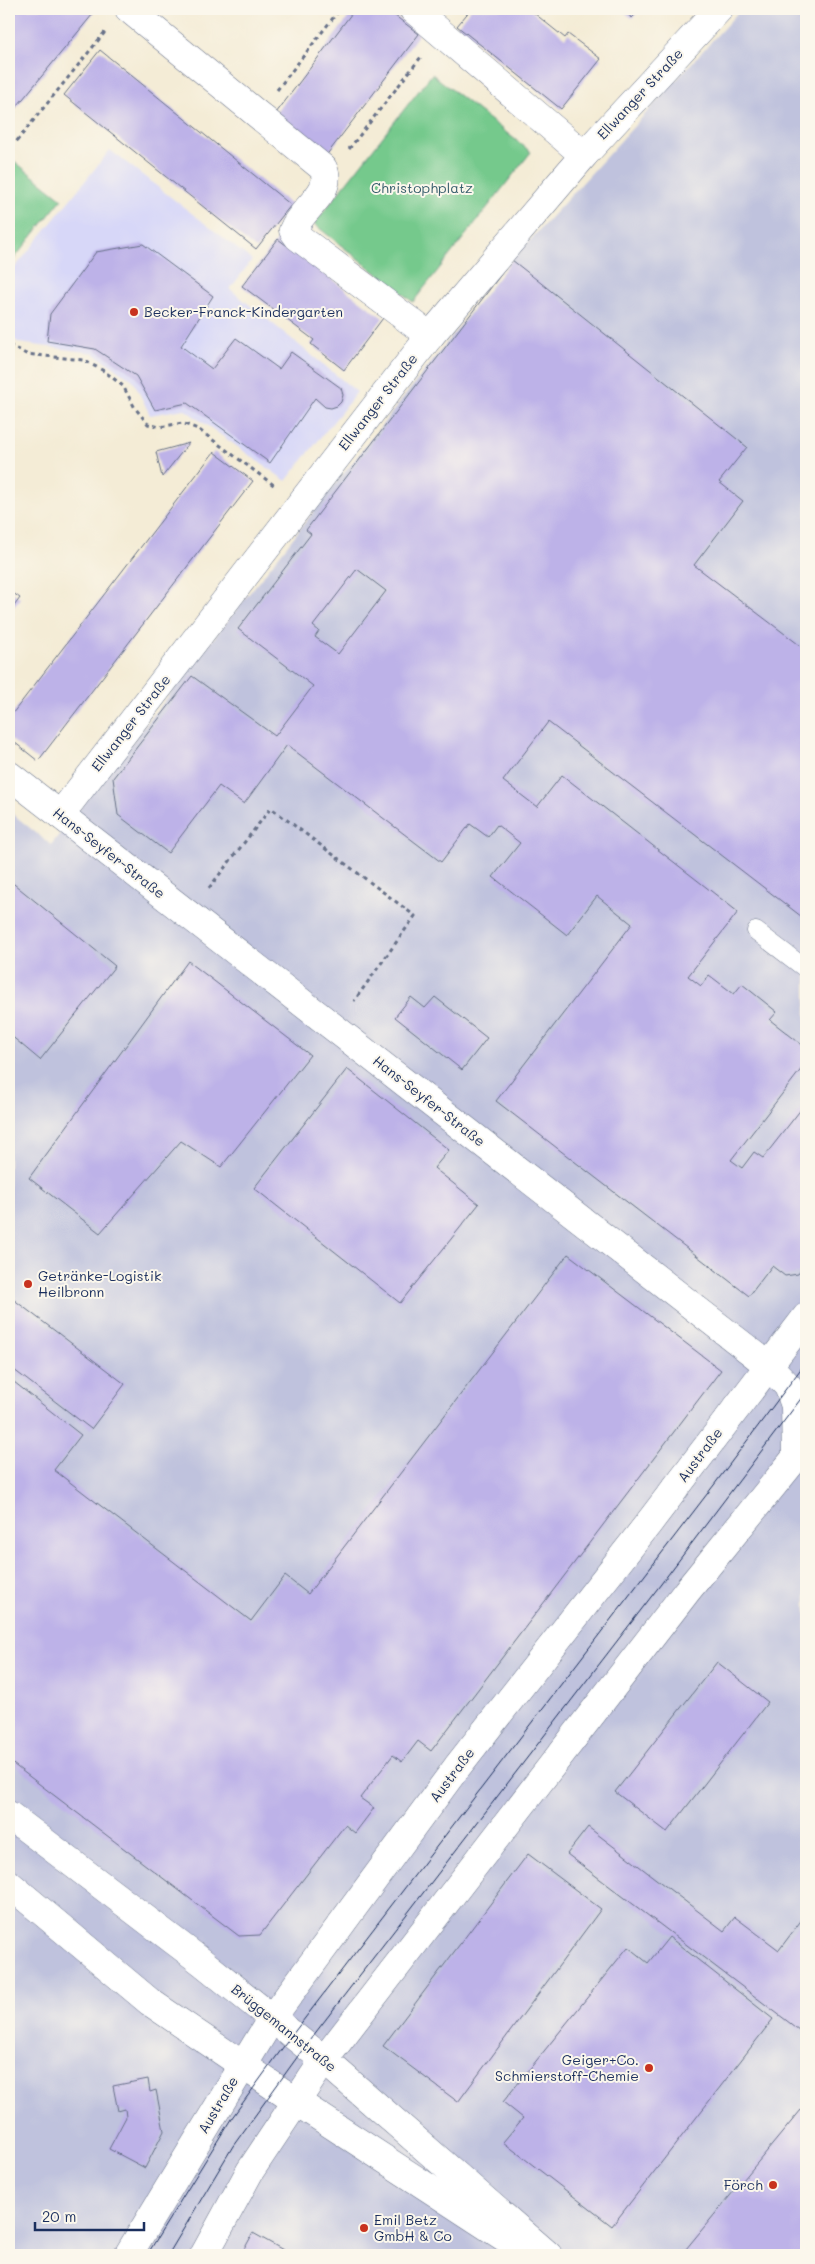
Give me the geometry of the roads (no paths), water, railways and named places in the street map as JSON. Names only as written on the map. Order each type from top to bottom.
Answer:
[{"type":"street","points":[[129,9],[323,168],[328,177],[326,186],[297,222],[293,230],[298,237],[430,336]]},
{"type":"street","points":[[413,9],[584,155]]},
{"type":"street","name":"Ellwanger Straße","points":[[60,815],[430,336],[584,155],[719,9]]},
{"type":"street","name":"Hans-Seyfer-Straße","points":[[9,776],[768,1365],[788,1386],[795,1406],[801,1451]]},
{"type":"street","name":"Austraße","points":[[128,2255],[272,2018],[457,1768],[648,1524],[806,1317]]},
{"type":"street","points":[[204,2255],[250,2171],[324,2060],[687,1591],[801,1451]]},
{"type":"street","name":"Brüggemannstraße","points":[[9,1815],[202,1962],[324,2060],[548,2255]]},
{"type":"street","points":[[9,1884],[150,2002],[296,2102],[532,2255]]},
{"type":"lane","points":[[756,931],[806,969]]},
{"type":"tram line","points":[[147,2255],[231,2119],[292,2035],[714,1485],[806,1362]]},
{"type":"tram line","points":[[168,2255],[233,2146],[306,2045],[661,1584],[806,1392]]},
{"type":"place","name":"Becker-Franck-Kindergarten","points":[[134,312]]},
{"type":"place","name":"Getränke-Logistik Heilbronn","points":[[28,1284]]},
{"type":"place","name":"Geiger+Co. Schmierstoff-Chemie","points":[[649,2068]]},
{"type":"place","name":"Förch","points":[[773,2185]]},
{"type":"place","name":"Emil Betz GmbH & Co","points":[[364,2228]]},
{"type":"park label","name":"Christophplatz","points":[[422,188]]}]
